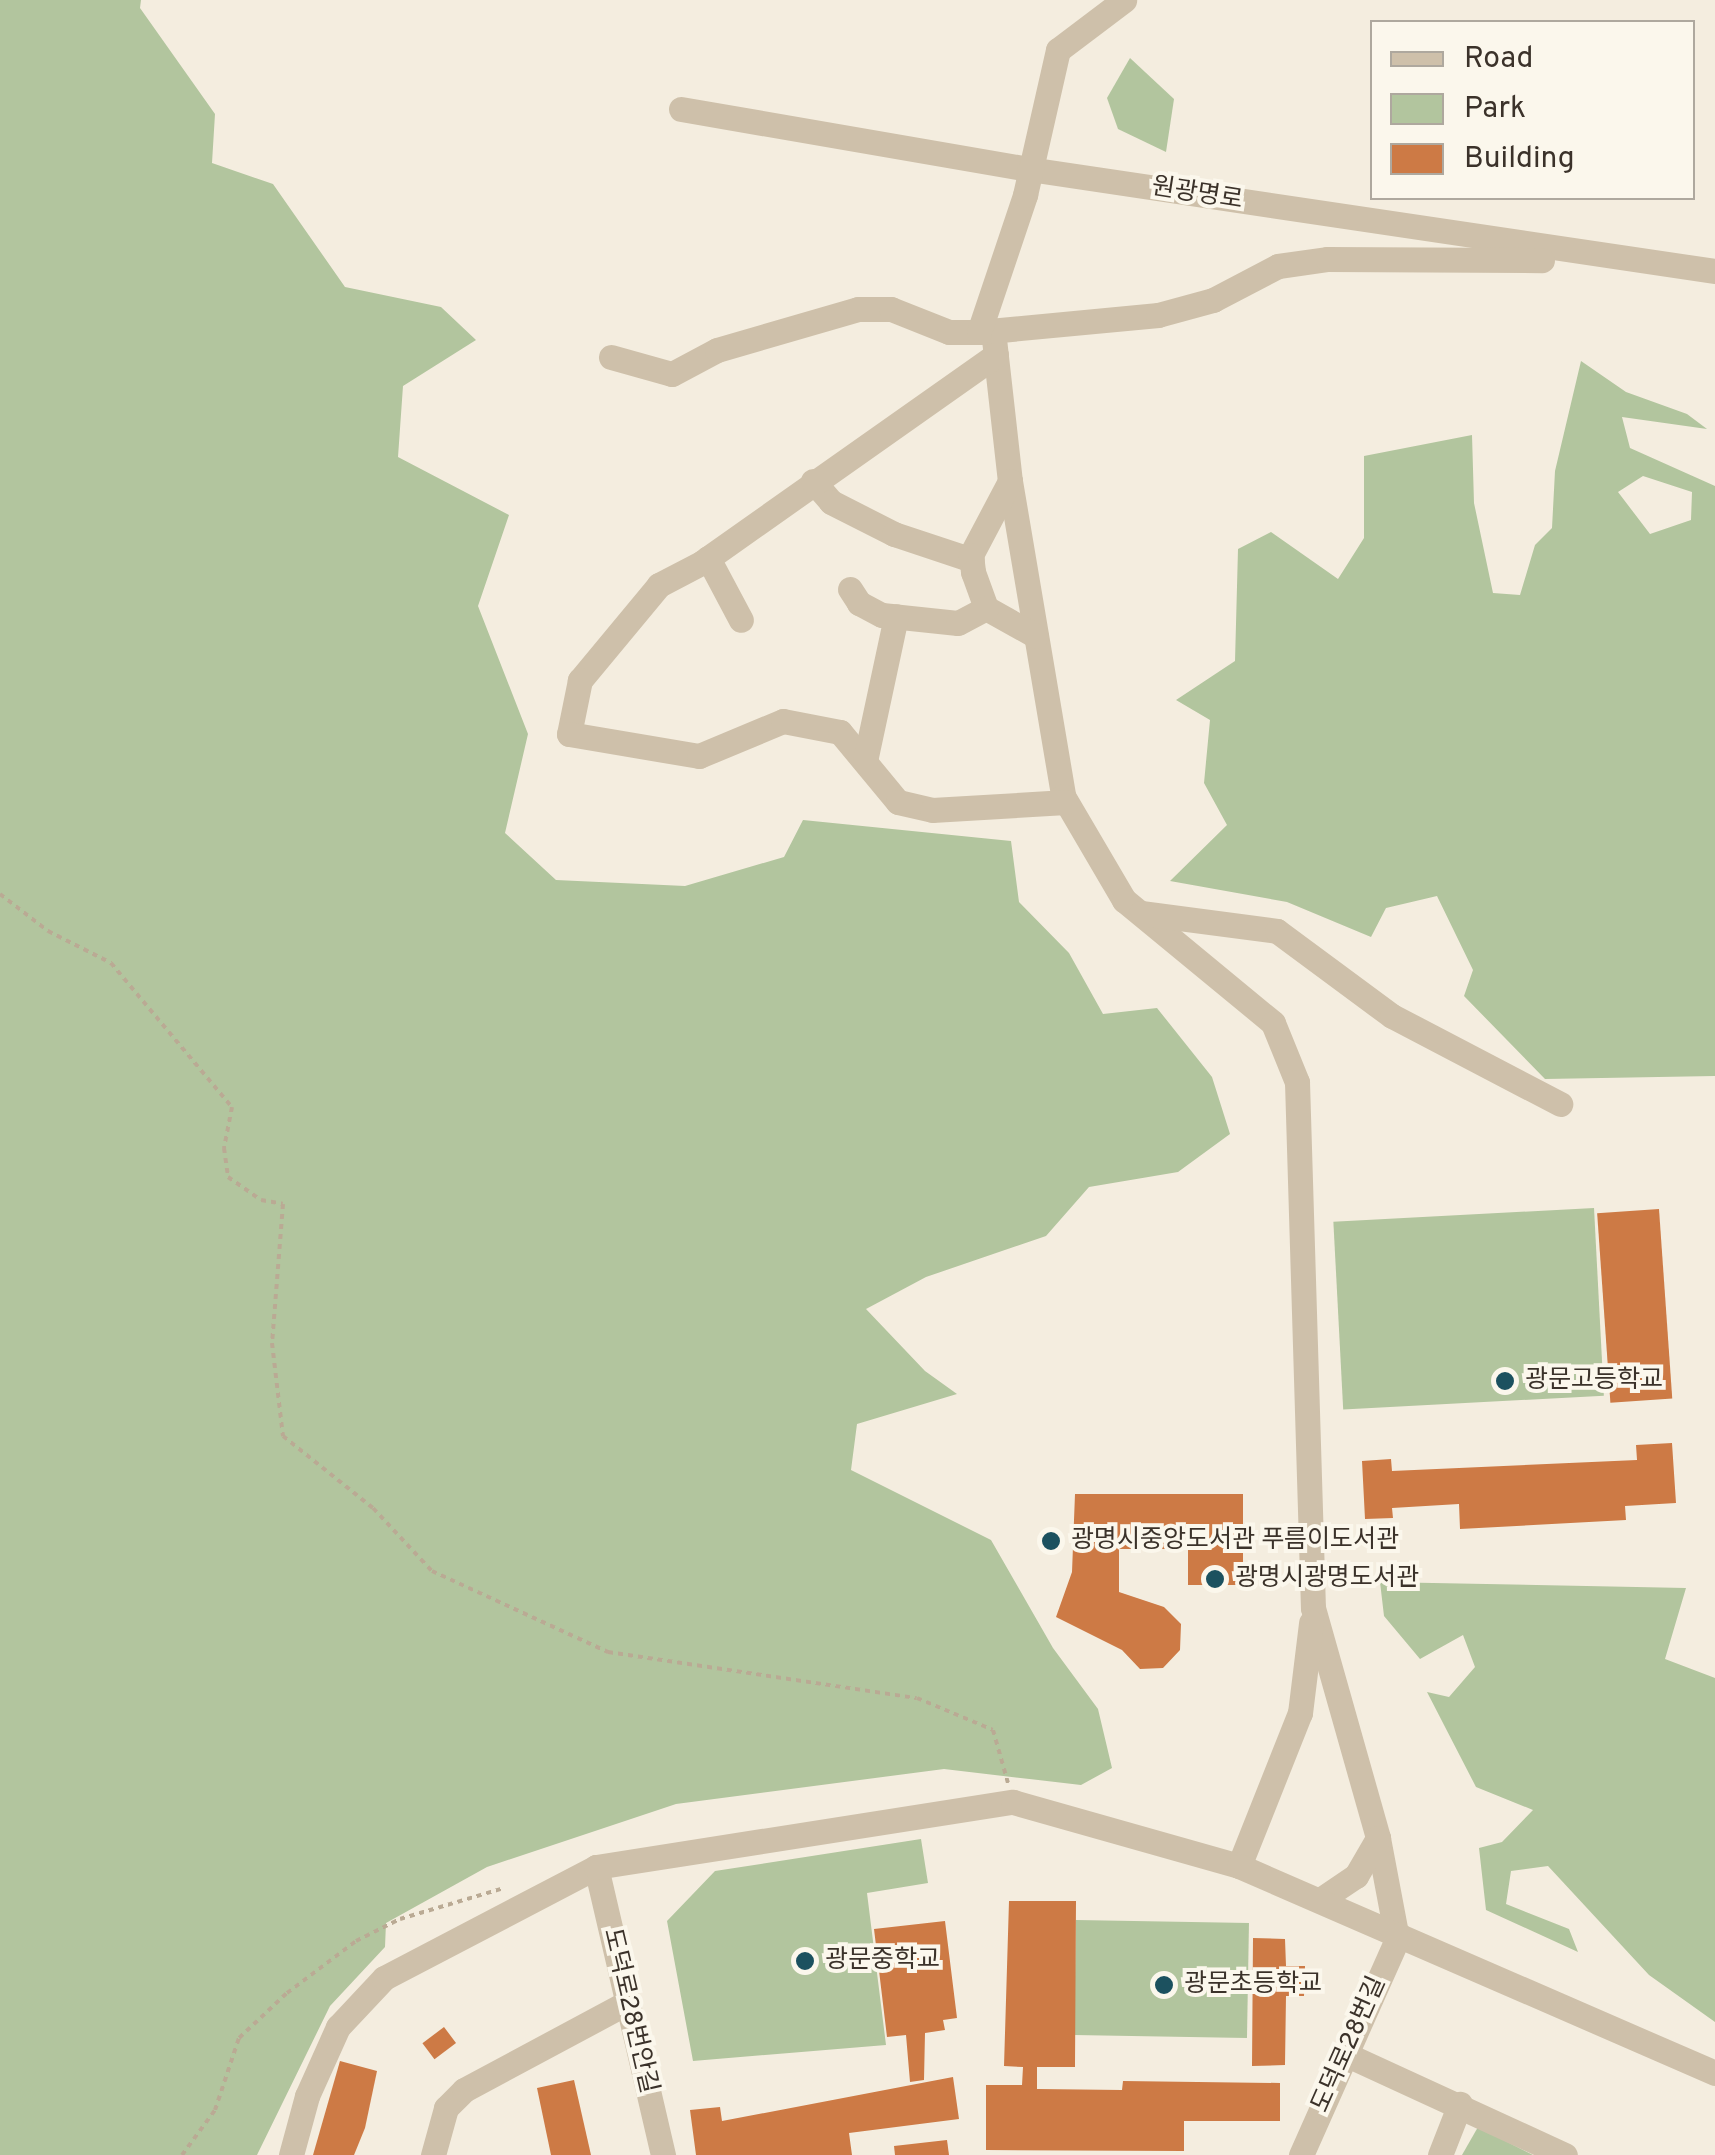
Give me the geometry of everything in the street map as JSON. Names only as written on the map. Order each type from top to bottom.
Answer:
[{"type":"street","points":[[1124,0],[1058,50],[989,339],[1066,802],[1124,900],[1273,1023],[1297,1082],[1312,1608],[1300,1713],[1239,1866]]},
{"type":"street","name":"원광명로","points":[[682,109],[1029,170],[1704,270]]},
{"type":"street","points":[[611,357],[672,374],[716,350],[858,309],[891,309],[948,332],[989,339],[1158,315],[1213,300],[1278,266],[1328,259],[1488,258],[1704,270]]},
{"type":"street","points":[[989,339],[814,481],[708,558],[658,585],[580,680],[569,734],[698,756],[782,721],[840,732],[898,802],[932,810],[1066,802]]},
{"type":"street","points":[[1010,480],[972,560],[986,608],[1036,636]]},
{"type":"street","points":[[814,481],[831,502],[894,534],[972,560]]},
{"type":"street","points":[[708,558],[740,620]]},
{"type":"street","points":[[850,588],[859,603],[896,616],[958,623],[986,608]]},
{"type":"street","points":[[864,761],[896,616]]},
{"type":"street","points":[[1140,913],[1278,931],[1392,1016],[1560,1104]]},
{"type":"street","points":[[1312,1608],[1378,1838],[1397,1934]]},
{"type":"street","points":[[290,2155],[306,2096],[338,2027],[384,1978],[596,1867],[1013,1802],[1239,1866],[1323,1898],[1715,2073]]},
{"type":"street","points":[[1323,1898],[1356,1876],[1378,1838]]},
{"type":"street","name":"도덕로28번안길","points":[[596,1867],[664,2155]]},
{"type":"street","name":"도덕로28번길","points":[[1301,2155],[1397,1934]]},
{"type":"street","points":[[433,2155],[446,2108],[464,2090],[626,2004]]},
{"type":"street","points":[[1345,2054],[1565,2155]]},
{"type":"street","points":[[1440,2155],[1460,2104]]},
{"type":"path","points":[[0,894],[48,931],[111,963],[232,1107],[224,1148],[228,1178],[261,1200],[283,1204],[272,1342],[283,1436],[373,1508],[432,1572],[608,1652],[917,1698],[992,1730],[1013,1802]]},
{"type":"green space","points":[[0,0],[141,0],[140,8],[215,114],[212,163],[273,184],[345,287],[441,307],[476,340],[403,386],[398,457],[509,515],[478,606],[528,734],[505,833],[556,880],[685,886],[784,857],[803,820],[1011,841],[1019,902],[1069,953],[1103,1014],[1157,1008],[1212,1077],[1230,1134],[1178,1172],[1089,1187],[1046,1236],[926,1277],[866,1309],[925,1371],[957,1394],[857,1424],[851,1470],[991,1540],[1053,1648],[1098,1709],[1112,1768],[1081,1785],[944,1769],[676,1804],[487,1867],[386,1923],[385,1947],[330,2006],[257,2155],[0,2155]]},
{"type":"green space","points":[[1130,58],[1174,99],[1166,152],[1118,129],[1107,98]]},
{"type":"green space","points":[[1581,361],[1626,392],[1687,414],[1707,429],[1622,417],[1630,448],[1715,486],[1715,1076],[1545,1079],[1464,996],[1473,970],[1437,896],[1386,908],[1371,937],[1287,902],[1170,881],[1227,825],[1204,783],[1210,720],[1176,700],[1235,661],[1238,549],[1271,532],[1338,579],[1364,538],[1364,456],[1472,435],[1474,503],[1493,593],[1520,595],[1535,545],[1552,528],[1555,471]],"holes":[[[1643,476],[1692,492],[1691,520],[1650,534],[1618,492]]]},
{"type":"green space","points":[[1594,1208],[1604,1396],[1343,1409],[1333,1222]]},
{"type":"green space","points":[[1380,1582],[1686,1588],[1665,1659],[1715,1678],[1715,2022],[1649,1975],[1548,1866],[1511,1871],[1506,1904],[1569,1929],[1578,1952],[1486,1910],[1479,1848],[1502,1842],[1533,1810],[1476,1787],[1427,1692],[1449,1697],[1475,1667],[1463,1635],[1420,1659],[1384,1616]]},
{"type":"green space","points":[[921,1839],[928,1883],[867,1893],[886,2045],[693,2061],[667,1921],[715,1871]]},
{"type":"green space","points":[[1076,1920],[1249,1923],[1247,2038],[1074,2035]]},
{"type":"green space","points":[[1478,2127],[1533,2155],[1462,2155]]},
{"type":"building","points":[[1659,1209],[1672,1399],[1610,1403],[1597,1213]]},
{"type":"building","points":[[1672,1443],[1676,1503],[1625,1506],[1626,1520],[1460,1529],[1459,1504],[1392,1508],[1393,1518],[1365,1519],[1362,1461],[1391,1459],[1392,1471],[1637,1460],[1636,1445]]},
{"type":"building","name":"광명시광명도서관","points":[[1075,1494],[1243,1494],[1243,1585],[1188,1585],[1188,1549],[1119,1549],[1119,1592],[1164,1607],[1181,1624],[1180,1650],[1163,1668],[1140,1669],[1122,1650],[1056,1617],[1072,1572]]},
{"type":"building","points":[[1009,1901],[1076,1901],[1075,2067],[1037,2067],[1037,2089],[1122,2090],[1123,2081],[1280,2083],[1280,2121],[1184,2121],[1184,2151],[986,2150],[986,2085],[1022,2085],[1023,2067],[1004,2066]]},
{"type":"building","points":[[945,1921],[957,2018],[943,2020],[945,2030],[925,2033],[924,2080],[910,2082],[906,2035],[887,2037],[874,1929]]},
{"type":"building","points":[[1253,1938],[1285,1939],[1286,1966],[1305,1966],[1304,1996],[1286,1996],[1285,2065],[1252,2066]]},
{"type":"building","points":[[444,2027],[456,2043],[434,2059],[422,2043]]},
{"type":"building","points":[[340,2061],[377,2071],[365,2128],[354,2155],[313,2155]]},
{"type":"building","points":[[953,2077],[959,2119],[849,2133],[852,2155],[696,2155],[690,2110],[720,2107],[722,2121]]},
{"type":"building","points":[[574,2080],[591,2155],[551,2155],[537,2088]]},
{"type":"building","points":[[947,2140],[949,2155],[895,2155],[894,2146]]},
{"type":"place","name":"광문고등학교","points":[[1505,1381]]},
{"type":"place","name":"광명시중앙도서관 푸름이도서관","points":[[1051,1541]]},
{"type":"place","name":"광명시광명도서관","points":[[1215,1579]]},
{"type":"place","name":"광문중학교","points":[[805,1961]]},
{"type":"place","name":"광문초등학교","points":[[1164,1985]]}]
